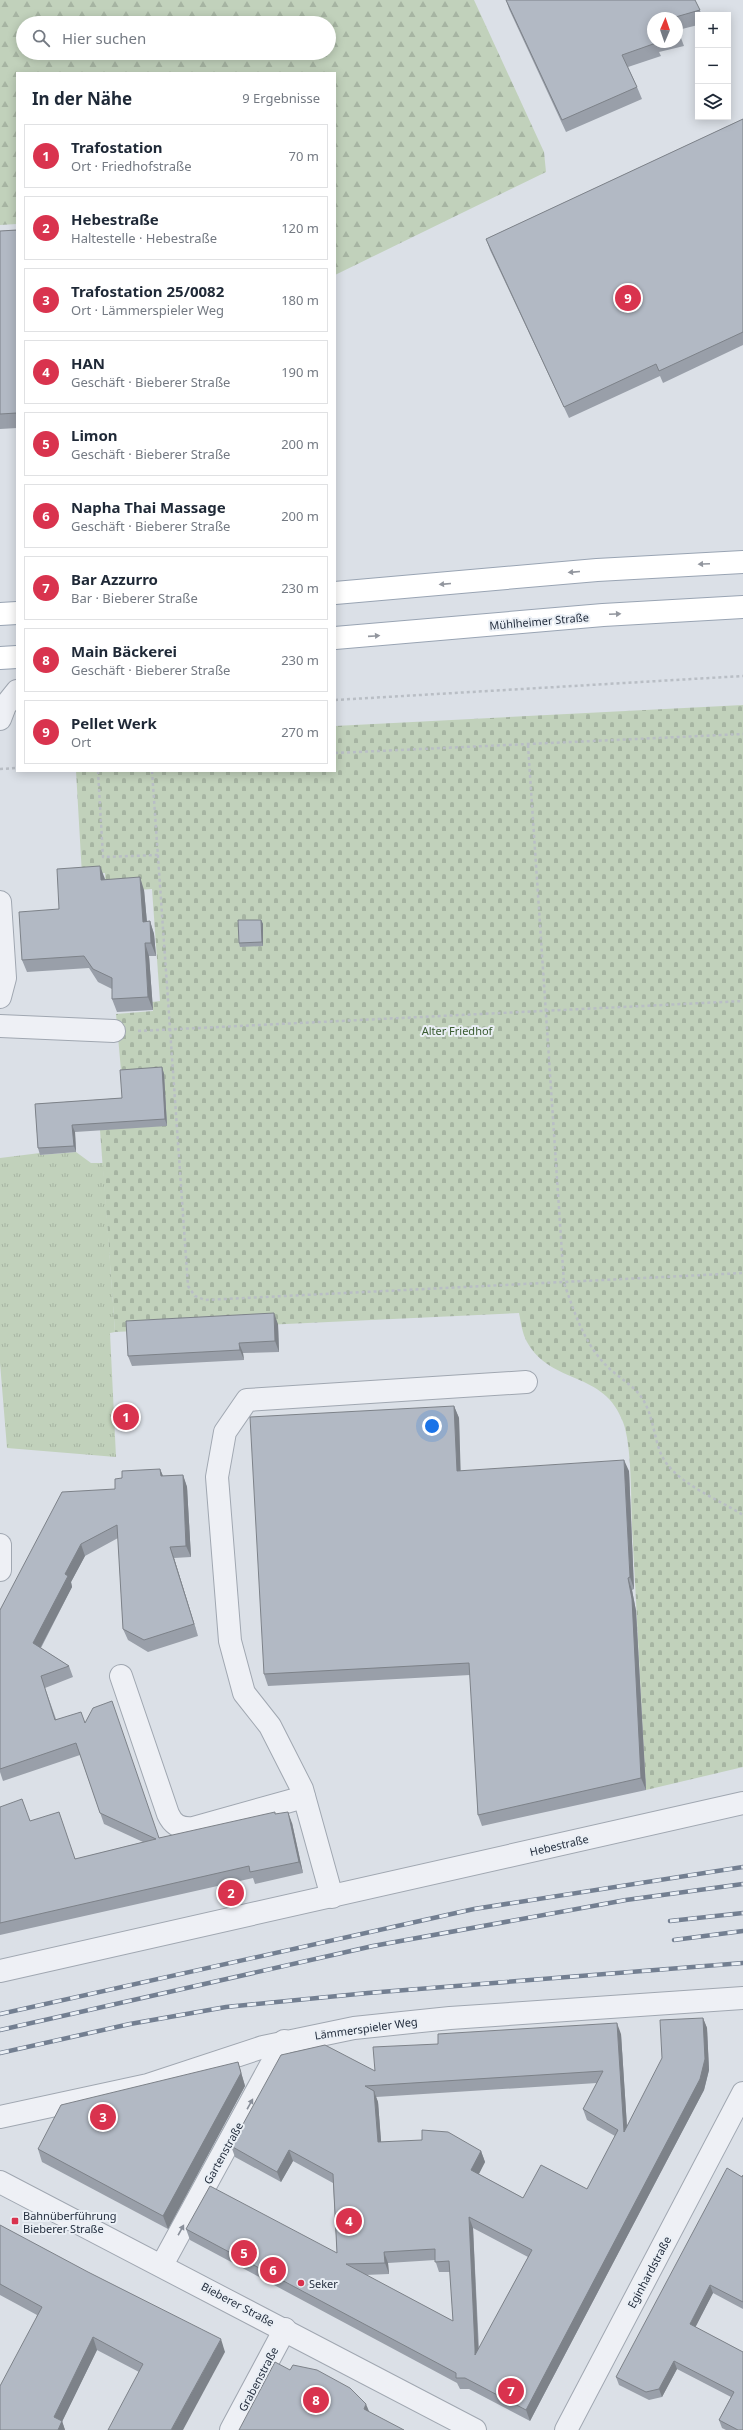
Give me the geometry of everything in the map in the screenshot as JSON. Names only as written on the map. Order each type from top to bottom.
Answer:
[{"type":"main road","points":[[336,593],[597,570],[743,562]]},
{"type":"main road","name":"Mühlheimer Straße","points":[[336,638],[603,615],[743,607]]},
{"type":"main road","points":[[0,614],[16,613]]},
{"type":"main road","points":[[0,658],[16,657]]},
{"type":"street","points":[[0,718],[5,706],[16,692]]},
{"type":"street","points":[[0,902],[5,978],[0,997]]},
{"type":"street","points":[[0,1026],[114,1031]]},
{"type":"street","points":[[332,1897],[304,1797],[270,1726],[244,1693],[230,1641],[217,1477],[225,1432],[247,1400],[526,1382]]},
{"type":"street","points":[[0,1545],[0,1570]]},
{"type":"street","points":[[121,1676],[168,1814],[172,1822],[178,1826],[193,1828],[304,1797]]},
{"type":"street","name":"Hebestraße","points":[[0,1971],[743,1803]]},
{"type":"street","name":"Lämmerspieler Weg","points":[[0,2117],[148,2085],[284,2041],[354,2028],[450,2018],[743,1998]]},
{"type":"street","name":"Gartenstraße","points":[[162,2265],[284,2041]]},
{"type":"street","name":"Eginhardstraße","points":[[566,2430],[738,2117],[743,2093]]},
{"type":"street","name":"Bieberer Straße","points":[[0,2182],[285,2329],[475,2430]]},
{"type":"street","name":"Grabenstraße","points":[[231,2430],[285,2329]]},
{"type":"path","points":[[336,700],[743,676]]},
{"type":"path","points":[[336,753],[743,734]]},
{"type":"path","points":[[528,745],[564,1283],[584,1335],[593,1350],[603,1362],[642,1400],[651,1418],[661,1454],[673,1472],[743,1515]]},
{"type":"path","points":[[0,769],[16,768]]},
{"type":"path","points":[[98,772],[103,857],[158,855]]},
{"type":"path","points":[[152,772],[172,1031],[188,1286],[195,1296],[205,1300],[743,1273]]},
{"type":"path","points":[[114,1031],[172,1031],[743,1001]]},
{"type":"green space","points":[[0,0],[474,0],[544,152],[546,172],[336,275],[336,72],[16,72],[16,224],[0,225]]},
{"type":"green space","name":"Alter Friedhof","points":[[743,705],[743,1767],[646,1790],[630,1473],[626,1432],[623,1422],[614,1405],[604,1394],[591,1385],[550,1366],[538,1356],[525,1339],[519,1313],[115,1332],[100,1130],[124,1104],[116,1014],[153,1011],[152,1002],[160,1001],[152,889],[106,892],[105,873],[82,875],[76,772],[336,772],[336,726]]},
{"type":"green space","points":[[76,1152],[91,1163],[103,1163],[115,1332],[110,1333],[116,1457],[7,1448],[0,1363],[0,1158],[40,1153],[40,1155]]},
{"type":"building","points":[[506,0],[695,0],[700,10],[683,15],[683,12],[647,12],[647,46],[622,55],[637,87],[562,120]]},
{"type":"building","points":[[743,119],[743,332],[659,371],[656,364],[564,407],[486,239]]},
{"type":"building","points":[[16,230],[16,413],[0,414],[0,231]]},
{"type":"building","points":[[100,866],[101,880],[140,877],[143,922],[150,921],[151,943],[145,943],[148,997],[112,999],[112,978],[93,969],[84,956],[22,960],[19,912],[59,909],[57,869]]},
{"type":"building","points":[[238,920],[261,920],[262,942],[239,943]]},
{"type":"building","points":[[162,1067],[165,1119],[72,1125],[74,1146],[38,1148],[35,1104],[122,1098],[120,1070]]},
{"type":"building","points":[[274,1313],[275,1341],[239,1343],[240,1350],[128,1356],[126,1321]]},
{"type":"building","points":[[454,1406],[457,1471],[624,1460],[630,1577],[628,1578],[632,1599],[641,1778],[478,1815],[469,1663],[264,1674],[250,1417]]},
{"type":"building","points":[[160,1469],[161,1476],[183,1475],[186,1546],[170,1547],[194,1624],[144,1640],[123,1629],[117,1525],[81,1544],[65,1574],[68,1576],[33,1643],[69,1666],[41,1676],[55,1720],[81,1712],[85,1723],[93,1708],[112,1701],[159,1838],[275,1812],[275,1814],[288,1812],[299,1862],[250,1872],[249,1866],[0,1923],[0,1807],[22,1799],[30,1821],[59,1812],[75,1859],[156,1839],[100,1813],[76,1743],[0,1769],[0,1610],[62,1492],[115,1489],[115,1479],[122,1478],[122,1471]]},
{"type":"building","points":[[703,2018],[705,2059],[700,2079],[526,2410],[465,2378],[456,2378],[456,2373],[186,2229],[210,2186],[337,2253],[333,2174],[289,2150],[277,2172],[231,2146],[281,2055],[325,2045],[375,2071],[373,2047],[438,2044],[438,2034],[617,2023],[624,2132],[662,2058],[660,2020]],"holes":[[[603,2071],[583,2109],[618,2130],[587,2189],[541,2165],[523,2198],[471,2170],[481,2151],[448,2132],[422,2130],[422,2140],[378,2142],[374,2091],[365,2086]],[[469,2217],[532,2250],[475,2355]],[[435,2249],[435,2262],[449,2261],[453,2321],[346,2264],[385,2263],[384,2252]]]},
{"type":"building","points":[[238,2062],[241,2073],[163,2216],[38,2149],[61,2105]]},
{"type":"building","points":[[727,2168],[742,2177],[743,2175],[743,2302],[710,2285],[690,2324],[743,2352],[743,2430],[738,2430],[719,2420],[734,2392],[674,2361],[659,2389],[646,2392],[616,2377]]},
{"type":"building","points":[[0,2225],[88,2272],[221,2339],[171,2430],[108,2430],[143,2364],[93,2337],[54,2417],[62,2421],[58,2430],[0,2430],[0,2386],[42,2307],[0,2284]]},
{"type":"building","points":[[275,2362],[290,2370],[293,2365],[317,2370],[350,2388],[366,2404],[364,2409],[404,2430],[239,2430]]},
{"type":"railway","points":[[0,2014],[474,1909],[743,1867]]},
{"type":"railway","points":[[0,2030],[373,1946],[626,1900],[743,1884]]},
{"type":"railway","points":[[670,1921],[743,1913]]},
{"type":"railway","points":[[674,1940],[743,1931]]},
{"type":"railway","points":[[0,2053],[130,2024],[226,2007],[368,1993],[743,1963]]},
{"type":"place","name":"Pellet Werk","points":[[628,298]]},
{"type":"place","name":"Trafostation","points":[[126,1417]]},
{"type":"place","name":"Hebestraße","points":[[231,1893]]},
{"type":"place","name":"Trafostation 25/0082","points":[[103,2117]]},
{"type":"place","name":"Bahnüberführung Bieberer Straße","points":[[15,2221]]},
{"type":"place","name":"HAN","points":[[349,2221]]},
{"type":"place","name":"Limon","points":[[244,2253]]},
{"type":"place","name":"Napha Thai Massage","points":[[273,2270]]},
{"type":"place","name":"Seker","points":[[301,2283]]},
{"type":"place","name":"Bar Azzurro","points":[[511,2391]]},
{"type":"place","name":"Main Bäckerei","points":[[316,2400]]}]
